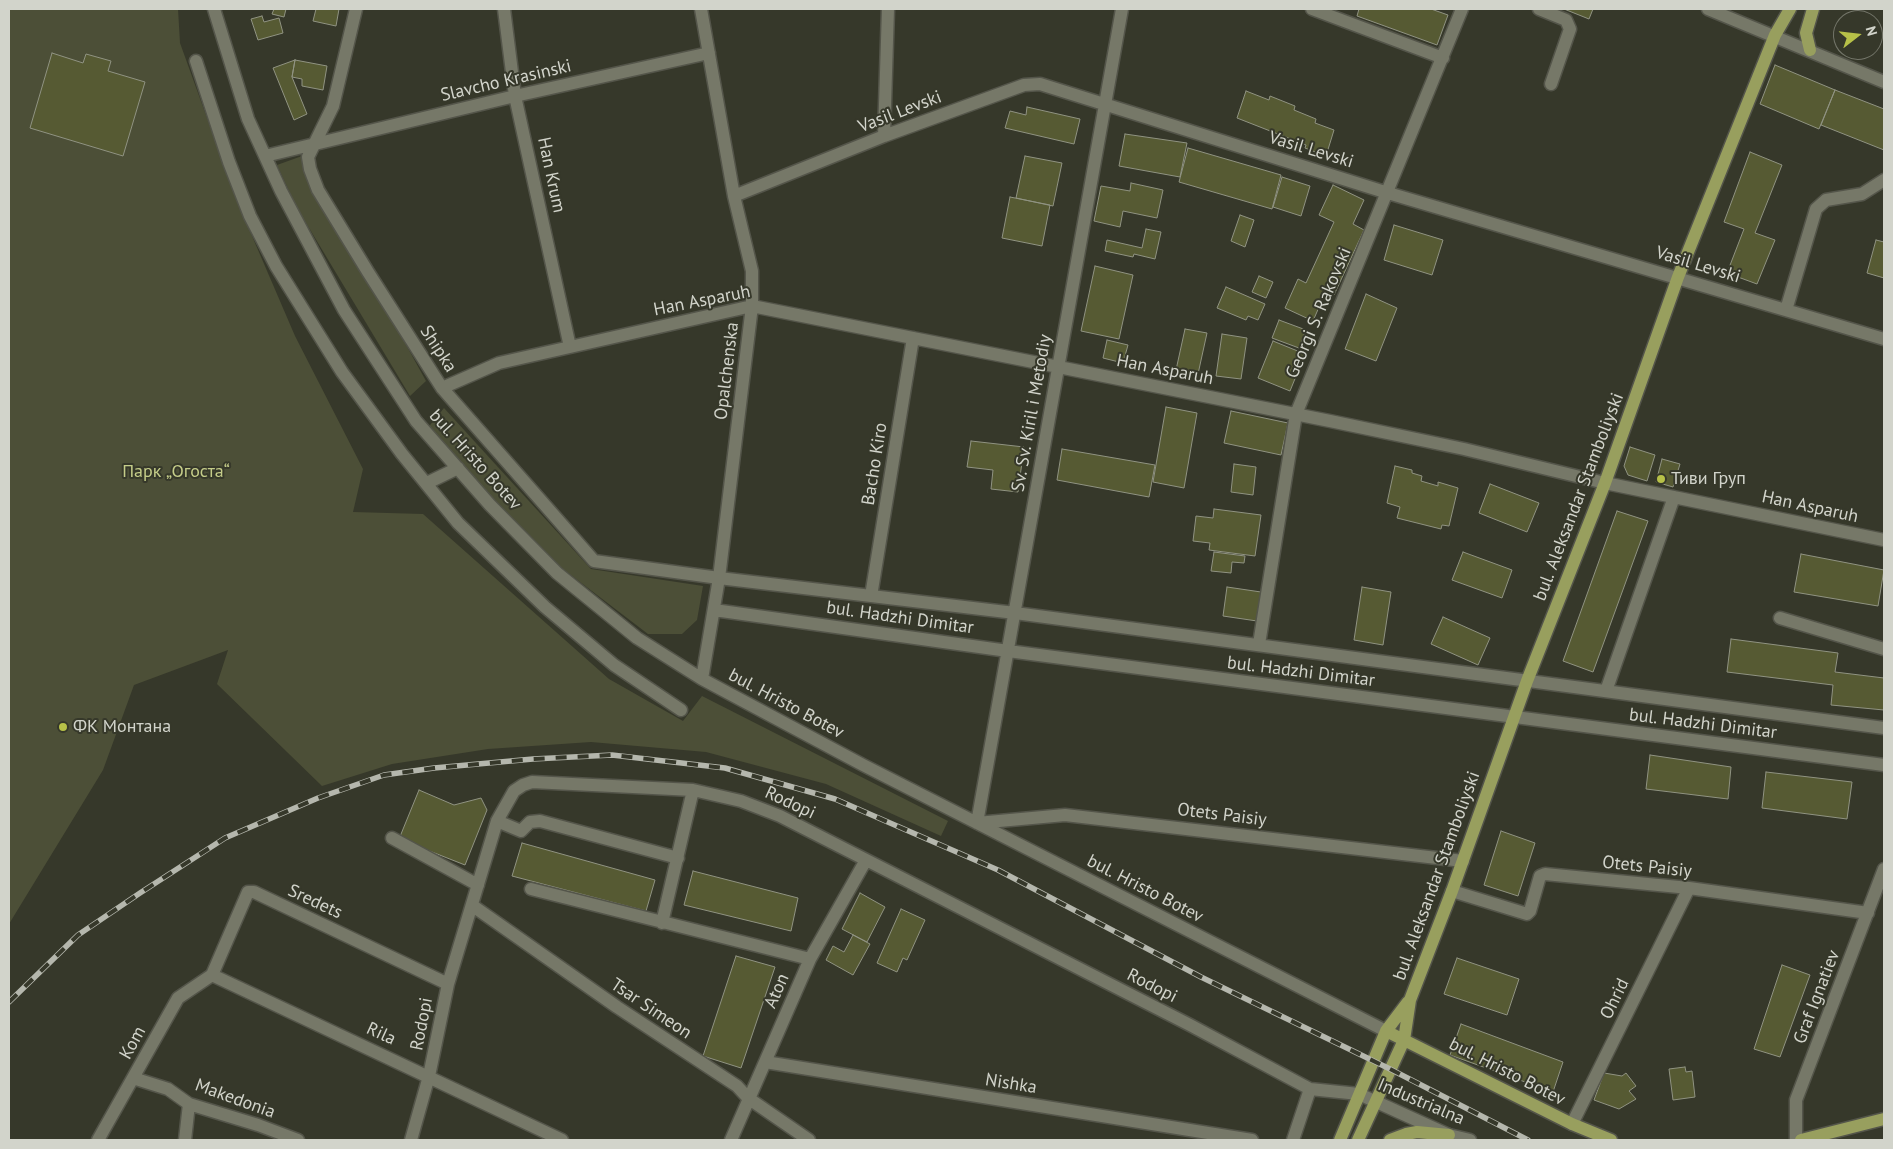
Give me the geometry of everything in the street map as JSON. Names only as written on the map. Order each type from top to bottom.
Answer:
[{"type":"main road","name":"bul. Aleksandar Stamboliyski","points":[[1358,1140],[1404,1040],[1410,1000],[1452,892],[1527,680],[1605,483],[1678,277],[1775,35],[1790,9]]},
{"type":"main road","points":[[1810,50],[1806,33],[1813,9]]},
{"type":"main road","name":"bul. Aleksandar Stamboliyski","points":[[1340,1140],[1386,1031],[1410,1000]]},
{"type":"main road","name":"bul. Hristo Botev","points":[[1386,1031],[1572,1124],[1611,1140]]},
{"type":"main road","points":[[1801,1140],[1884,1119]]},
{"type":"main road","points":[[1390,1140],[1417,1132],[1449,1134]]},
{"type":"street","name":"bul. Hristo Botev","points":[[214,9],[248,119],[344,310],[416,420],[490,505],[557,573],[637,638],[702,679],[977,823],[1386,1031]]},
{"type":"street","name":"Shipka","points":[[356,9],[333,106],[312,144],[308,157],[310,169],[318,190],[368,272],[442,388],[594,561],[718,578]]},
{"type":"street","name":"Han Krum","points":[[504,9],[515,96],[570,347]]},
{"type":"street","name":"Opalchenska","points":[[701,9],[734,196],[752,271],[752,306],[714,610],[702,679]]},
{"type":"street","points":[[884,136],[888,9]]},
{"type":"street","name":"Sv. Sv. Kiril i Metodiy","points":[[977,823],[1122,9]]},
{"type":"street","points":[[1312,9],[1443,58]]},
{"type":"street","name":"Georgi S. Rakovski","points":[[1259,644],[1296,414],[1462,9]]},
{"type":"street","points":[[1539,9],[1566,20],[1570,29],[1551,84]]},
{"type":"street","points":[[1708,9],[1775,35],[1884,82]]},
{"type":"street","name":"Slavcho Krasinski","points":[[265,156],[515,96],[709,53]]},
{"type":"street","points":[[196,62],[229,162],[250,216],[276,266],[342,372],[402,454],[458,523],[545,607],[614,665],[681,710]]},
{"type":"street","name":"Vasil Levski","points":[[734,196],[884,136],[1033,83],[1104,103],[1388,193],[1884,339]]},
{"type":"street","points":[[1786,310],[1816,209],[1826,200],[1862,194],[1884,180]]},
{"type":"street","name":"Han Asparuh","points":[[442,388],[499,363],[752,306],[1296,414],[1464,449],[1605,483],[1884,540]]},
{"type":"street","name":"Bacho Kiro","points":[[871,596],[913,338]]},
{"type":"street","points":[[427,483],[458,468]]},
{"type":"street","points":[[1606,691],[1674,497]]},
{"type":"street","name":"bul. Hadzhi Dimitar","points":[[718,578],[1014,612],[1884,728]]},
{"type":"street","name":"bul. Hadzhi Dimitar","points":[[714,610],[1008,652],[1884,764]]},
{"type":"street","points":[[1780,618],[1884,650]]},
{"type":"street","name":"Rodopi","points":[[411,1140],[429,1076],[448,984],[497,821],[514,791],[522,785],[532,782],[693,790],[741,801],[780,816],[1190,1025],[1310,1090],[1359,1094]]},
{"type":"street","points":[[662,923],[693,790]]},
{"type":"street","name":"Otets Paisiy","points":[[977,823],[1065,815],[1463,861]]},
{"type":"street","points":[[497,821],[521,831],[530,822],[540,821],[678,858]]},
{"type":"street","points":[[392,838],[478,885]]},
{"type":"street","name":"Aton","points":[[731,1140],[810,959],[866,860]]},
{"type":"street","name":"Graf Ignatiev","points":[[1796,1140],[1796,1100],[1884,869]]},
{"type":"street","name":"Otets Paisiy","points":[[1452,892],[1524,914],[1530,912],[1542,874],[1688,888],[1868,913]]},
{"type":"street","name":"Ohrid","points":[[1572,1124],[1688,888]]},
{"type":"street","points":[[530,889],[810,959]]},
{"type":"street","name":"Sredets","points":[[212,975],[245,895],[251,892],[448,984]]},
{"type":"street","name":"Tsar Simeon","points":[[473,906],[617,1007],[737,1086],[748,1098],[809,1140]]},
{"type":"street","name":"Rila","points":[[212,975],[562,1140]]},
{"type":"street","name":"Kom","points":[[98,1140],[178,998],[212,975]]},
{"type":"street","name":"Nishka","points":[[765,1062],[1252,1140]]},
{"type":"street","name":"Makedonia","points":[[133,1078],[168,1089],[188,1104],[258,1125],[298,1140]]},
{"type":"street","points":[[1293,1140],[1310,1090]]},
{"type":"street","name":"Industrialna","points":[[1359,1094],[1449,1134],[1470,1140]]},
{"type":"street","points":[[185,1140],[188,1104]]},
{"type":"green space","name":"Парк „Огоста“","points":[[9,9],[178,9],[180,43],[237,201],[295,336],[363,469],[353,512],[423,514],[609,679],[683,721],[702,696],[948,821],[941,836],[826,784],[706,752],[591,742],[488,749],[392,764],[322,786],[217,684],[228,650],[134,685],[103,770],[9,924]]},
{"type":"green space","points":[[302,156],[426,381],[410,396],[297,208],[277,165]]},
{"type":"green space","points":[[444,408],[591,569],[703,586],[697,620],[682,634],[648,634],[563,569],[426,430]]},
{"type":"building","points":[[274,9],[286,9],[284,17],[272,14]]},
{"type":"building","points":[[316,9],[339,9],[336,26],[313,21]]},
{"type":"building","points":[[1359,9],[1431,9],[1448,15],[1437,45],[1357,16]]},
{"type":"building","points":[[1564,9],[1593,9],[1589,19]]},
{"type":"building","points":[[262,16],[264,22],[279,18],[283,33],[258,40],[251,19]]},
{"type":"building","points":[[52,53],[83,63],[86,54],[111,61],[108,71],[145,82],[123,156],[30,128]]},
{"type":"building","points":[[295,60],[327,66],[323,90],[302,86],[302,79],[292,77]]},
{"type":"building","points":[[295,60],[292,77],[307,114],[294,120],[273,68]]},
{"type":"building","points":[[1775,65],[1835,90],[1819,129],[1760,104]]},
{"type":"building","points":[[1835,90],[1884,109],[1884,150],[1821,125]]},
{"type":"building","points":[[1246,91],[1269,100],[1270,96],[1295,106],[1294,110],[1316,119],[1315,123],[1334,130],[1326,156],[1305,148],[1306,145],[1237,118]]},
{"type":"building","points":[[1027,107],[1080,119],[1074,144],[1005,128],[1010,111],[1026,115]]},
{"type":"building","points":[[1125,134],[1187,143],[1180,177],[1119,166]]},
{"type":"building","points":[[1188,148],[1281,175],[1272,209],[1179,182]]},
{"type":"building","points":[[1750,152],[1782,165],[1755,233],[1775,240],[1757,284],[1727,273],[1744,229],[1724,222]]},
{"type":"building","points":[[1025,156],[1062,163],[1053,206],[1016,198]]},
{"type":"building","points":[[1282,177],[1310,186],[1301,216],[1273,207]]},
{"type":"building","points":[[1131,183],[1163,190],[1157,218],[1123,211],[1120,227],[1094,221],[1101,186],[1130,191]]},
{"type":"building","points":[[1333,185],[1364,200],[1353,224],[1364,230],[1334,295],[1326,291],[1313,321],[1285,308],[1298,279],[1306,283],[1334,222],[1319,215]]},
{"type":"building","points":[[1010,197],[1050,205],[1042,246],[1002,238]]},
{"type":"building","points":[[1240,215],[1254,220],[1245,247],[1231,241]]},
{"type":"building","points":[[1394,225],[1443,240],[1432,275],[1384,260]]},
{"type":"building","points":[[1146,229],[1161,232],[1155,259],[1134,254],[1133,257],[1105,251],[1107,240],[1142,248]]},
{"type":"building","points":[[1876,240],[1884,242],[1884,278],[1867,273]]},
{"type":"building","points":[[1095,266],[1133,275],[1119,339],[1081,331]]},
{"type":"building","points":[[1259,276],[1273,282],[1266,298],[1252,292]]},
{"type":"building","points":[[1226,287],[1265,304],[1258,320],[1248,316],[1246,320],[1217,308]]},
{"type":"building","points":[[1366,294],[1397,308],[1376,361],[1345,349]]},
{"type":"building","points":[[1279,320],[1306,330],[1299,348],[1272,338]]},
{"type":"building","points":[[1185,329],[1207,333],[1198,374],[1176,370]]},
{"type":"building","points":[[1222,334],[1247,338],[1241,379],[1216,376]]},
{"type":"building","points":[[1107,340],[1128,345],[1123,363],[1103,358]]},
{"type":"building","points":[[1273,341],[1305,354],[1290,391],[1258,378]]},
{"type":"building","points":[[1166,407],[1197,413],[1184,488],[1153,482]]},
{"type":"building","points":[[1231,411],[1288,423],[1281,455],[1224,443]]},
{"type":"building","points":[[971,441],[1024,447],[1018,492],[991,489],[993,470],[967,467]]},
{"type":"building","points":[[1630,447],[1655,455],[1647,481],[1628,475],[1624,466]]},
{"type":"building","points":[[1062,449],[1155,465],[1149,497],[1057,480]]},
{"type":"building","points":[[1662,459],[1680,464],[1673,487],[1656,482]]},
{"type":"building","points":[[1234,464],[1256,467],[1253,495],[1231,492]]},
{"type":"building","points":[[1395,466],[1412,470],[1412,473],[1422,476],[1421,481],[1438,486],[1438,482],[1458,488],[1449,526],[1442,525],[1441,529],[1397,518],[1400,507],[1387,503]]},
{"type":"building","points":[[1490,484],[1539,503],[1527,532],[1479,513]]},
{"type":"building","points":[[1214,509],[1261,515],[1255,556],[1209,550],[1210,543],[1193,541],[1196,516],[1213,518]]},
{"type":"building","points":[[1617,511],[1648,521],[1593,672],[1563,661]]},
{"type":"building","points":[[1214,552],[1245,556],[1244,563],[1232,562],[1231,573],[1211,571]]},
{"type":"building","points":[[1463,552],[1512,570],[1502,598],[1452,580]]},
{"type":"building","points":[[1801,554],[1884,570],[1878,606],[1794,592]]},
{"type":"building","points":[[1227,587],[1261,592],[1257,621],[1223,616]]},
{"type":"building","points":[[1362,587],[1391,592],[1383,645],[1354,640]]},
{"type":"building","points":[[1443,617],[1490,638],[1478,665],[1431,644]]},
{"type":"building","points":[[1731,639],[1838,653],[1835,672],[1884,678],[1884,710],[1831,705],[1833,685],[1727,672]]},
{"type":"building","points":[[1650,755],[1731,767],[1728,799],[1646,789]]},
{"type":"building","points":[[1766,772],[1852,782],[1847,819],[1762,808]]},
{"type":"building","points":[[419,790],[454,805],[481,798],[487,810],[465,865],[399,839]]},
{"type":"building","points":[[1501,831],[1535,843],[1518,896],[1484,885]]},
{"type":"building","points":[[522,843],[655,880],[646,911],[512,876]]},
{"type":"building","points":[[693,871],[798,898],[791,931],[684,905]]},
{"type":"building","points":[[860,893],[885,907],[867,942],[842,929]]},
{"type":"building","points":[[901,909],[925,920],[907,960],[903,958],[897,972],[877,963]]},
{"type":"building","points":[[853,935],[870,944],[853,975],[826,960],[833,946],[844,952]]},
{"type":"building","points":[[736,956],[775,967],[741,1068],[703,1056]]},
{"type":"building","points":[[1457,958],[1519,979],[1507,1015],[1444,994]]},
{"type":"building","points":[[1782,965],[1810,975],[1780,1057],[1754,1049]]},
{"type":"building","points":[[1461,1024],[1563,1062],[1553,1092],[1450,1055]]},
{"type":"building","points":[[1685,1067],[1686,1072],[1692,1071],[1695,1097],[1673,1100],[1669,1069]]},
{"type":"building","points":[[1604,1073],[1622,1076],[1626,1073],[1636,1086],[1629,1091],[1636,1099],[1619,1109],[1594,1100]]},
{"type":"railway","points":[[9,1002],[78,935],[140,893],[225,838],[318,798],[384,775],[434,768],[533,759],[612,755],[725,768],[835,799],[998,870],[1201,977],[1390,1069],[1528,1140]]},
{"type":"place","name":"Тиви Груп","points":[[1661,479]]},
{"type":"place","name":"ФК Монтана","points":[[63,727]]}]
